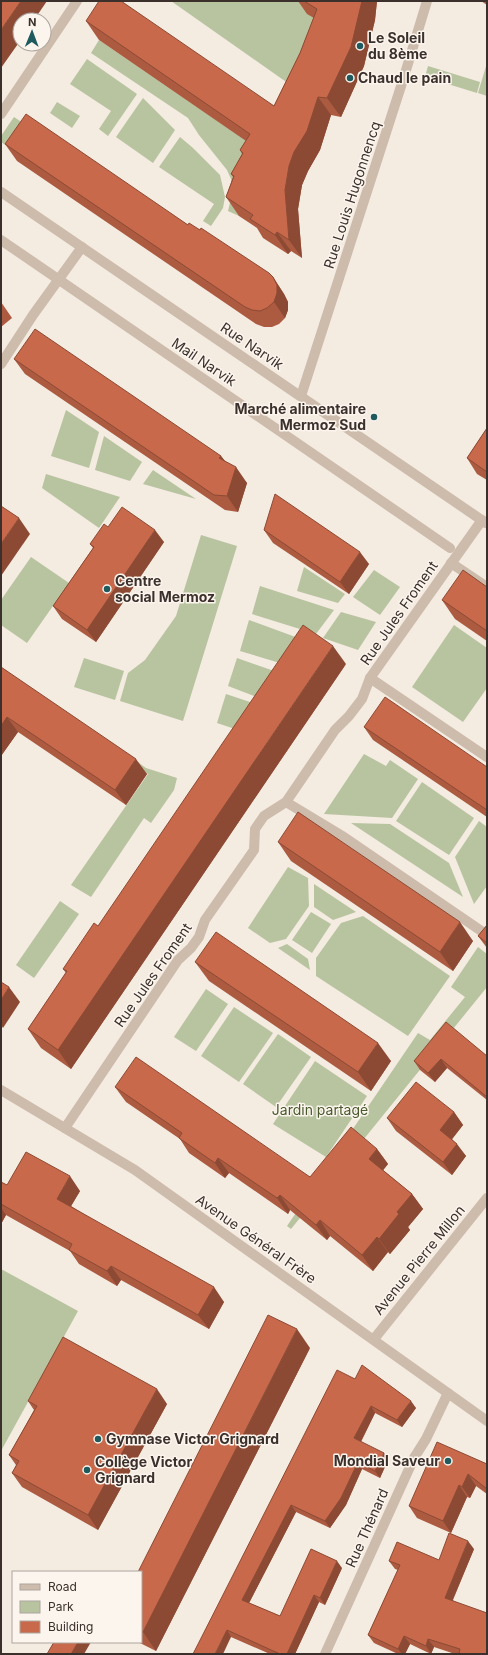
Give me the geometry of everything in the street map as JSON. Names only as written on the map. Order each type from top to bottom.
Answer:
[{"type":"street","points":[[1,114],[78,1]]},
{"type":"street","name":"Rue Louis Hugonnencq","points":[[301,396],[427,1]]},
{"type":"street","name":"Rue Narvik","points":[[1,192],[484,522]]},
{"type":"street","name":"Mail Narvik","points":[[1,240],[450,548]]},
{"type":"street","points":[[1,364],[33,314],[59,280],[82,246]]},
{"type":"street","name":"Rue Jules Froment","points":[[65,1128],[178,960],[191,948],[198,937],[205,920],[254,850],[255,829],[264,816],[286,802],[335,730],[349,716],[362,699],[370,678],[451,563],[484,522]]},
{"type":"street","name":"Rue Jules Froment","points":[[451,563],[487,587]]},
{"type":"street","name":"Rue Jules Froment","points":[[370,678],[487,757]]},
{"type":"street","points":[[286,802],[344,837],[487,935]]},
{"type":"street","name":"Avenue Général Frère","points":[[1,1090],[135,1170],[374,1339],[487,1422]]},
{"type":"street","name":"Avenue Pierre Millon","points":[[374,1339],[487,1198]]},
{"type":"street","name":"Rue Thénard","points":[[325,1654],[414,1458],[426,1439],[448,1393]]},
{"type":"green space","points":[[171,1],[301,1],[328,19],[299,91]]},
{"type":"green space","points":[[99,40],[264,153],[239,216],[228,211],[233,190],[231,179],[227,170],[199,135],[188,118],[91,53]]},
{"type":"green space","points":[[87,59],[137,94],[108,136],[99,129],[111,111],[70,84]]},
{"type":"green space","points":[[487,63],[487,96],[478,93]]},
{"type":"green space","points":[[428,66],[480,82],[477,93],[425,77]]},
{"type":"green space","points":[[143,98],[175,130],[153,163],[116,137]]},
{"type":"green space","points":[[57,102],[80,116],[72,128],[50,113]]},
{"type":"green space","points":[[14,117],[26,125],[10,148],[1,142],[1,136]]},
{"type":"green space","points":[[180,137],[220,175],[225,197],[223,208],[211,226],[203,221],[214,204],[159,167]]},
{"type":"green space","points":[[66,410],[99,432],[89,468],[51,456]]},
{"type":"green space","points":[[104,436],[142,462],[130,481],[95,470]]},
{"type":"green space","points":[[153,470],[196,499],[143,484]]},
{"type":"green space","points":[[46,474],[120,497],[99,528],[42,488]]},
{"type":"green space","points":[[201,535],[237,546],[183,721],[120,701],[128,673],[145,660],[176,616]]},
{"type":"green space","points":[[31,557],[69,583],[27,643],[1,625],[1,600]]},
{"type":"green space","points":[[304,567],[345,594],[338,603],[297,591]]},
{"type":"green space","points":[[374,570],[400,587],[380,615],[353,597]]},
{"type":"green space","points":[[260,586],[334,610],[316,634],[252,614]]},
{"type":"green space","points":[[341,612],[376,622],[358,650],[323,638]]},
{"type":"green space","points":[[249,620],[301,639],[283,664],[240,651]]},
{"type":"green space","points":[[454,625],[487,648],[487,688],[463,722],[412,687]]},
{"type":"green space","points":[[84,658],[124,671],[115,700],[74,687]]},
{"type":"green space","points":[[237,658],[277,672],[259,698],[228,686]]},
{"type":"green space","points":[[226,694],[256,704],[238,730],[217,723]]},
{"type":"green space","points":[[88,727],[146,768],[177,778],[174,790],[151,823],[144,818],[91,897],[71,885],[148,774],[85,732]]},
{"type":"green space","points":[[364,754],[386,766],[390,760],[418,779],[392,818],[324,814]]},
{"type":"green space","points":[[422,782],[474,818],[449,855],[396,821]]},
{"type":"green space","points":[[479,821],[487,827],[487,886],[474,904],[455,857]]},
{"type":"green space","points":[[351,823],[390,824],[449,863],[463,897]]},
{"type":"green space","points":[[288,867],[308,878],[309,906],[286,939],[270,943],[248,928]]},
{"type":"green space","points":[[314,884],[356,912],[333,920],[314,907]]},
{"type":"green space","points":[[60,901],[79,914],[34,978],[16,965]]},
{"type":"green space","points":[[311,912],[331,924],[312,953],[292,940]]},
{"type":"green space","points":[[363,916],[450,976],[408,1036],[316,976],[316,958],[341,923]]},
{"type":"green space","points":[[287,944],[308,959],[310,970],[278,948]]},
{"type":"green space","points":[[478,947],[487,954],[487,987],[291,1229],[287,1226],[418,1033],[430,1040],[465,997],[451,987]]},
{"type":"green space","points":[[206,989],[228,1004],[196,1051],[174,1037]]},
{"type":"green space","points":[[234,1007],[273,1033],[239,1082],[201,1056]]},
{"type":"green space","points":[[278,1034],[311,1057],[276,1107],[243,1084]]},
{"type":"green space","name":"Jardin partagé","points":[[315,1061],[367,1096],[326,1157],[273,1124]]},
{"type":"green space","points":[[1,1269],[78,1311],[1,1451]]},
{"type":"building","points":[[1,1],[21,1],[12,12],[1,30]]},
{"type":"building","points":[[99,1],[121,1],[274,106],[300,53],[317,9],[304,1],[362,1],[351,47],[327,98],[318,97],[307,131],[294,152],[289,166],[285,190],[289,240],[277,232],[275,235],[250,219],[253,215],[226,197],[234,176],[231,174],[243,153],[240,150],[250,134],[86,21]]},
{"type":"building","points":[[26,114],[188,225],[189,223],[200,230],[201,228],[269,273],[277,285],[277,293],[274,302],[267,308],[260,311],[245,307],[5,144]]},
{"type":"building","points":[[35,329],[221,456],[219,458],[236,467],[227,496],[214,495],[14,359]]},
{"type":"building","points":[[487,428],[487,472],[467,458]]},
{"type":"building","points":[[275,494],[360,552],[340,582],[264,530]]},
{"type":"building","points":[[1,506],[19,518],[1,544]]},
{"type":"building","name":"Centre social Mermoz","points":[[122,507],[155,530],[87,630],[53,606],[94,547],[90,544],[104,524],[108,527]]},
{"type":"building","points":[[463,570],[487,587],[487,631],[442,600]]},
{"type":"building","points":[[303,625],[333,646],[58,1050],[28,1029],[67,971],[63,969],[94,923],[98,926]]},
{"type":"building","points":[[1,667],[136,759],[115,790],[7,717],[1,726]]},
{"type":"building","points":[[385,697],[487,767],[487,810],[364,727]]},
{"type":"building","points":[[298,812],[460,922],[440,952],[278,842]]},
{"type":"building","points":[[487,925],[487,943],[478,936]]},
{"type":"building","points":[[216,932],[378,1043],[358,1072],[195,962]]},
{"type":"building","points":[[1,982],[9,987],[1,1000]]},
{"type":"building","points":[[446,1022],[487,1056],[487,1097],[441,1059],[428,1073],[414,1061]]},
{"type":"building","points":[[136,1057],[310,1177],[351,1127],[377,1149],[369,1159],[412,1194],[397,1212],[399,1214],[379,1239],[377,1237],[362,1255],[320,1220],[316,1225],[280,1195],[277,1198],[218,1158],[215,1163],[179,1138],[182,1133],[115,1087]]},
{"type":"building","points":[[416,1082],[454,1112],[440,1130],[457,1144],[443,1162],[387,1118]]},
{"type":"building","points":[[26,1152],[70,1176],[57,1199],[214,1287],[198,1315],[111,1266],[107,1271],[69,1250],[72,1244],[1,1204],[1,1182],[7,1185]]},
{"type":"building","points":[[268,1315],[297,1329],[143,1632],[142,1571],[139,1571]]},
{"type":"building","name":"Gymnase Victor Grignard","points":[[63,1337],[157,1389],[88,1515],[12,1473],[19,1461],[9,1455],[37,1406],[28,1401]]},
{"type":"building","points":[[362,1365],[411,1401],[397,1420],[371,1406],[354,1438],[384,1453],[375,1471],[358,1462],[341,1498],[325,1521],[291,1505],[242,1600],[280,1616],[311,1549],[337,1561],[320,1598],[314,1595],[287,1654],[280,1654],[227,1630],[215,1654],[193,1654],[337,1370],[355,1379]]},
{"type":"building","points":[[437,1442],[487,1464],[487,1489],[468,1474],[462,1487],[459,1485],[443,1521],[409,1506]]},
{"type":"building","points":[[449,1533],[468,1541],[445,1598],[487,1613],[487,1654],[459,1654],[460,1649],[428,1639],[426,1646],[404,1636],[398,1649],[368,1635],[400,1565],[389,1561],[397,1542],[439,1560]]},
{"type":"building","points":[[53,1643],[77,1643],[71,1654],[47,1654]]},
{"type":"place","name":"Le Soleil du 8ème","points":[[360,46]]},
{"type":"place","name":"Chaud le pain","points":[[350,78]]},
{"type":"place","name":"Marché alimentaire Mermoz Sud","points":[[374,417]]},
{"type":"place","name":"Centre social Mermoz","points":[[107,589]]},
{"type":"place","name":"Gymnase Victor Grignard","points":[[98,1439]]},
{"type":"place","name":"Mondial Saveur","points":[[448,1461]]},
{"type":"place","name":"Collège Victor Grignard","points":[[87,1470]]}]
